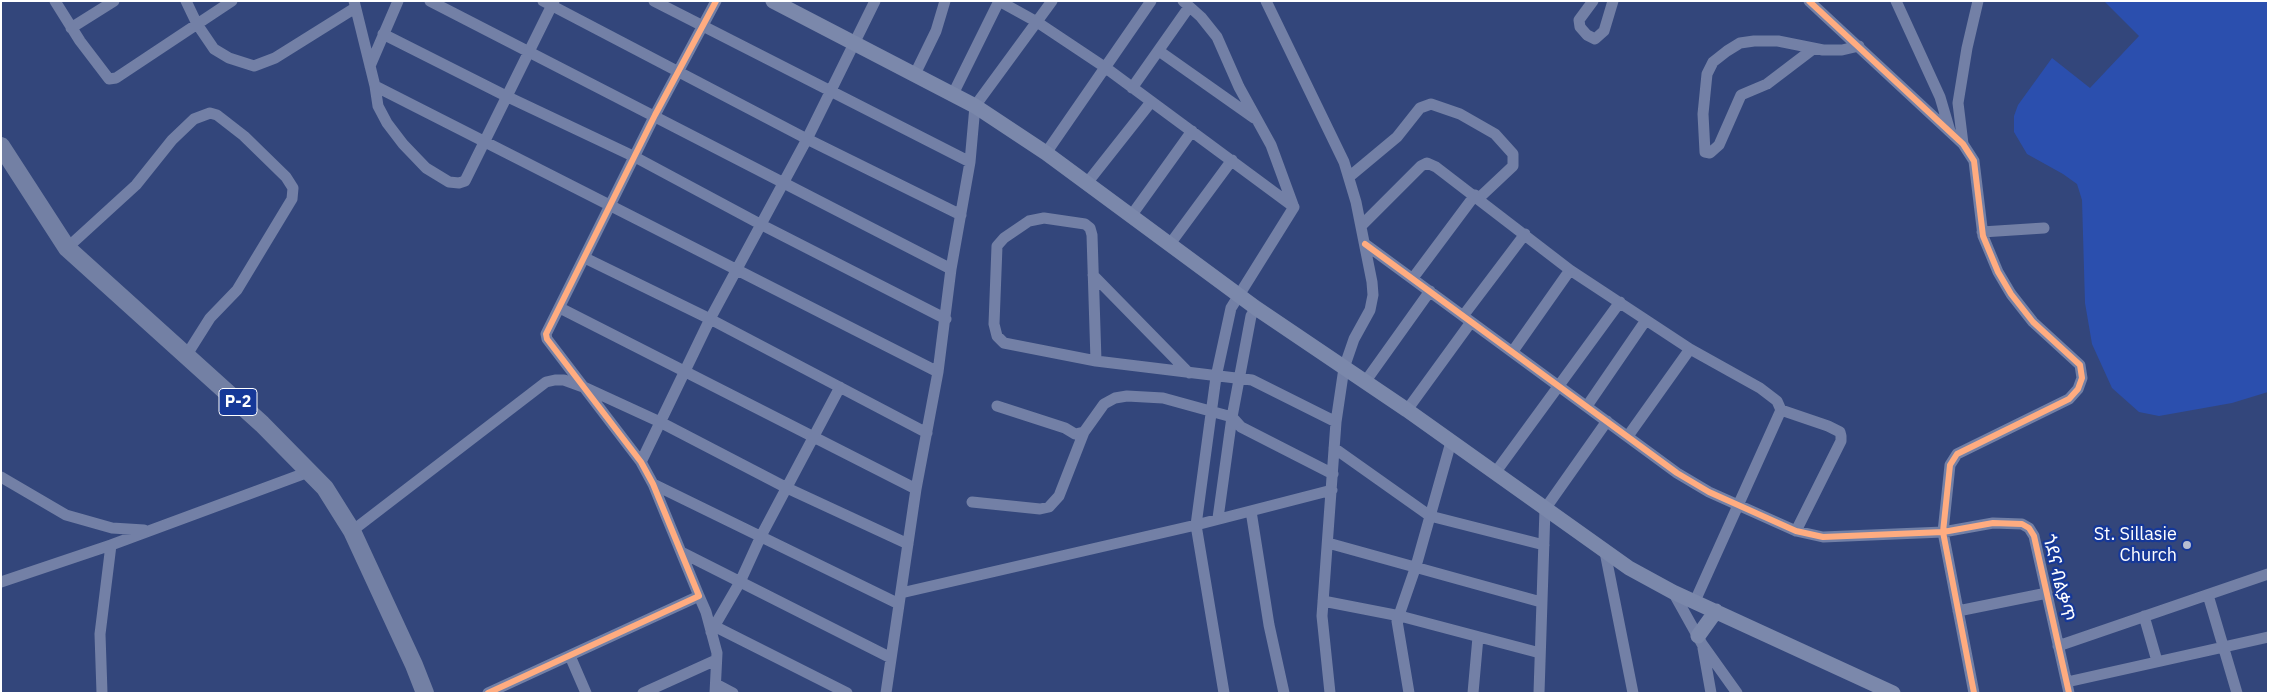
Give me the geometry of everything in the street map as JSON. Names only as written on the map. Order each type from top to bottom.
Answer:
[{"type":"highway","name":"P-2","points":[[1,146],[67,248],[311,471],[325,488],[352,531],[425,693]]},
{"type":"main road","points":[[773,1],[975,106],[1046,153],[1256,308],[1407,410],[1604,552],[1673,592],[1893,693]]},
{"type":"main road","points":[[1700,640],[1716,611]]},
{"type":"street","points":[[55,1],[109,80],[116,78],[232,1]]},
{"type":"street","points":[[72,28],[114,1]]},
{"type":"street","points":[[186,1],[197,24],[214,49],[229,58],[254,66],[274,58],[354,5],[375,86],[378,106],[386,123],[426,168],[449,182],[465,181],[508,97],[549,3],[679,73],[960,215]]},
{"type":"street","points":[[370,66],[398,1]]},
{"type":"street","points":[[430,1],[655,115],[951,269]]},
{"type":"street","points":[[654,1],[829,92],[970,162]]},
{"type":"street","points":[[716,1],[655,115],[560,308],[547,330],[546,337],[641,462],[653,484],[714,630],[716,688],[733,693]]},
{"type":"street","points":[[641,462],[684,371],[760,224],[807,139],[875,1]]},
{"type":"street","points":[[915,74],[936,31],[945,1]]},
{"type":"street","points":[[886,693],[916,489],[938,372],[951,269],[970,162],[975,106],[1052,1]]},
{"type":"street","points":[[1046,153],[1151,1]]},
{"type":"street","points":[[1266,1],[1344,162],[1362,226],[1373,295],[1370,310],[1354,339],[1344,368],[1336,422],[1322,601],[1330,693]]},
{"type":"street","points":[[1593,1],[1578,20],[1580,27],[1587,35],[1595,39],[1604,31],[1613,1]]},
{"type":"street","points":[[1809,1],[1964,144],[1974,161],[1982,232],[1989,254],[2011,294],[2034,322],[2080,365],[2082,378],[2078,388],[2069,399],[1957,454],[1950,465],[1947,479],[1943,532],[1974,693]]},
{"type":"street","points":[[1896,1],[1940,98],[1950,131]]},
{"type":"street","points":[[1964,144],[1959,95],[1978,1]]},
{"type":"street","points":[[952,94],[1003,2],[1037,22],[1106,68],[1293,206]]},
{"type":"street","points":[[1132,88],[1159,51],[1186,4],[1202,17],[1217,37],[1239,87],[1271,145],[1293,206],[1292,213],[1231,308],[1216,377],[1213,411],[1196,525],[1224,693]]},
{"type":"street","points":[[383,34],[508,97],[635,156],[760,224],[946,319]]},
{"type":"street","points":[[1813,48],[1767,84],[1741,95],[1719,145],[1710,153],[1705,152],[1703,114],[1707,74],[1713,62],[1740,43],[1778,41],[1813,48],[1842,50],[1859,46]]},
{"type":"street","points":[[1159,51],[1258,120]]},
{"type":"street","points":[[375,86],[938,372]]},
{"type":"street","points":[[1086,182],[1151,102]]},
{"type":"street","points":[[1349,177],[1397,137],[1420,108],[1431,104],[1460,114],[1495,134],[1513,154],[1512,166],[1477,196],[1413,278]]},
{"type":"street","points":[[67,248],[136,185],[172,140],[194,119],[210,113],[216,115],[244,136],[286,177],[293,188],[292,199],[237,290],[210,318],[186,356]]},
{"type":"street","points":[[1131,216],[1192,131]]},
{"type":"street","points":[[1170,244],[1232,160]]},
{"type":"street","points":[[1362,226],[1425,163],[1449,175],[1570,270],[1690,349],[1760,388],[1776,401],[1781,410],[1840,432],[1841,441],[1796,531]]},
{"type":"street","points":[[1096,361],[1092,235],[1085,224],[1044,218],[1029,221],[1004,238],[997,246],[994,324],[997,336],[1004,343],[1096,361],[1252,380],[1336,422]]},
{"type":"street","points":[[1982,232],[2044,228]]},
{"type":"street","points":[[1407,410],[1525,234]]},
{"type":"street","points":[[1365,244],[1676,473],[1709,492],[1796,531],[1824,537],[1943,532]]},
{"type":"street","points":[[585,258],[710,320],[927,433]]},
{"type":"street","points":[[1512,352],[1570,270]]},
{"type":"street","points":[[1093,275],[1188,373]]},
{"type":"street","points":[[1365,382],[1430,291]]},
{"type":"street","points":[[1495,473],[1620,302]]},
{"type":"street","points":[[560,308],[916,489]]},
{"type":"street","points":[[1218,518],[1232,417],[1251,316],[1256,308]]},
{"type":"street","points":[[1587,406],[1646,320]]},
{"type":"street","points":[[1628,436],[1690,349]]},
{"type":"street","points":[[352,531],[546,382],[564,380],[660,422],[787,488],[908,544]]},
{"type":"street","points":[[714,630],[740,582],[761,536],[840,387]]},
{"type":"street","points":[[972,502],[1040,509],[1049,507],[1059,496],[1084,432],[1104,404],[1115,398],[1128,396],[1163,398],[1232,417],[1241,427],[1332,474]]},
{"type":"street","points":[[997,406],[1065,428],[1075,434],[1084,432]]},
{"type":"street","points":[[1694,601],[1781,410]]},
{"type":"street","points":[[1540,693],[1545,509],[1606,421]]},
{"type":"street","points":[[1409,693],[1396,627],[1416,566],[1451,442]]},
{"type":"street","points":[[1334,448],[1430,516],[1544,545]]},
{"type":"street","points":[[1,582],[111,545],[311,471]]},
{"type":"street","points":[[1,477],[66,515],[112,528],[150,530]]},
{"type":"street","points":[[653,484],[761,536],[900,599],[1332,490]]},
{"type":"street","points":[[1251,511],[1269,625],[1284,693]]},
{"type":"street","name":"ጎደና ብልቃጥ","points":[[1943,532],[1993,523],[2022,524],[2029,528],[2034,536],[2068,687]]},
{"type":"street","points":[[1328,543],[1541,602]]},
{"type":"street","points":[[102,693],[100,634],[111,545]]},
{"type":"street","points":[[1604,552],[1633,693]]},
{"type":"street","points":[[683,553],[891,658]]},
{"type":"street","points":[[2058,646],[2268,574]]},
{"type":"street","points":[[1673,592],[1700,640],[1737,693]]},
{"type":"street","points":[[1958,611],[2047,593]]},
{"type":"street","points":[[488,693],[699,596]]},
{"type":"street","points":[[2208,596],[2237,693]]},
{"type":"street","points":[[1322,601],[1400,616],[1540,653]]},
{"type":"street","points":[[2144,616],[2157,661]]},
{"type":"street","points":[[714,630],[847,693]]},
{"type":"street","points":[[1473,693],[1478,637]]},
{"type":"street","points":[[2068,687],[2157,661],[2268,637]]},
{"type":"street","points":[[1700,640],[1711,693]]},
{"type":"street","points":[[570,656],[586,693]]},
{"type":"street","points":[[648,692],[716,660]]},
{"type":"shaded area","points":[[2104,1],[2268,1],[2268,392],[2232,403],[2159,416],[2139,412],[2112,388],[2092,344],[2085,303],[2082,200],[2077,184],[2027,154],[2014,132],[2014,116],[2018,105],[2052,58],[2090,88],[2139,36]]},
{"type":"cycle path","points":[[488,693],[699,596],[653,484],[641,462],[547,339],[546,334],[655,115],[716,1]]},
{"type":"cycle path","points":[[1809,1],[1963,144],[1974,161],[1983,236],[1998,272],[2011,294],[2033,322],[2080,365],[2082,378],[2078,389],[2069,399],[1957,454],[1950,465],[1943,532],[1974,693]]},
{"type":"cycle path","points":[[1365,244],[1677,473],[1709,492],[1796,531],[1823,537],[1943,532],[1993,523],[2022,524],[2029,528],[2034,536],[2069,693]]},
{"type":"place","name":"St. Sillasie Church","points":[[2187,545]]}]
